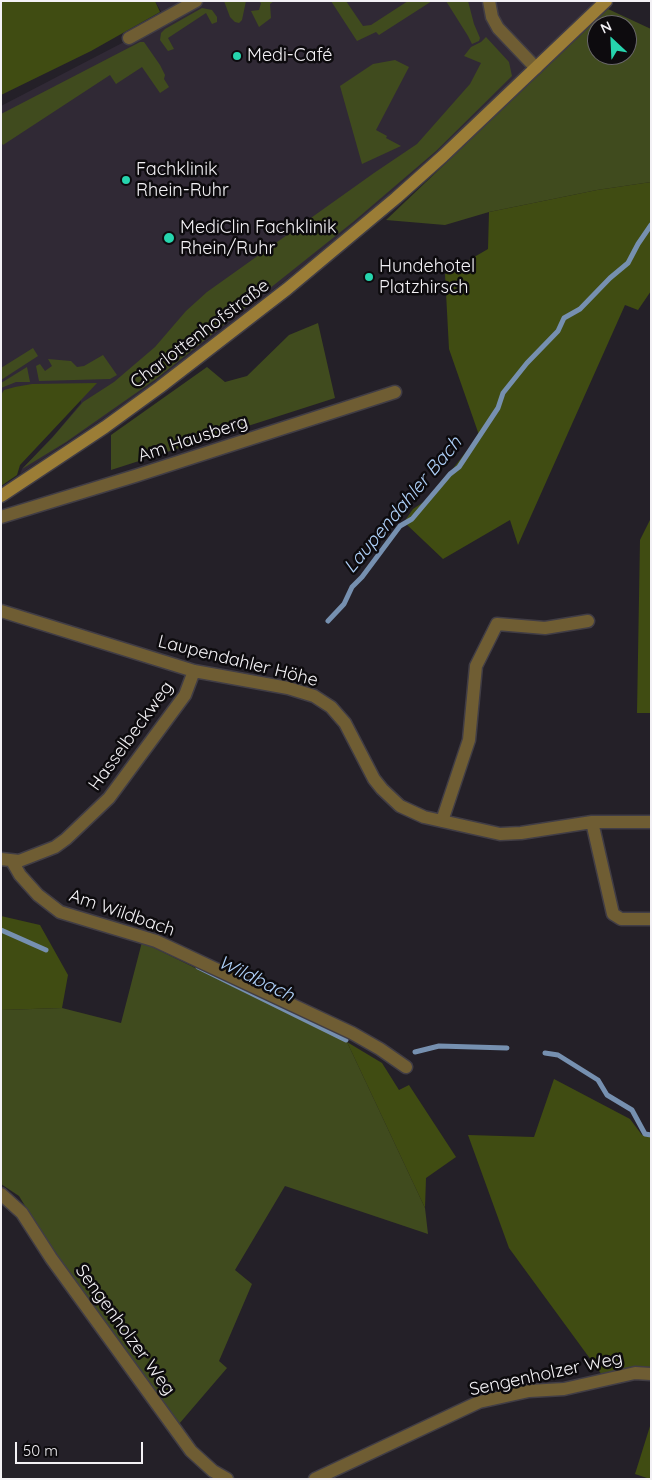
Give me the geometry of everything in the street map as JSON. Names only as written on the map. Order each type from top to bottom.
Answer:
[{"type":"main road","name":"Charlottenhofstraße","points":[[1,496],[105,427],[287,289],[396,198],[606,1]]},
{"type":"street","points":[[129,38],[196,1]]},
{"type":"street","points":[[489,1],[492,17],[498,28],[536,68]]},
{"type":"street","name":"Am Hausberg","points":[[1,516],[135,476],[394,392]]},
{"type":"street","name":"Laupendahler Höhe","points":[[1,611],[194,671],[295,690],[314,696],[324,701],[345,723],[374,778],[391,798],[416,813],[488,832],[506,834],[592,822],[651,822]]},
{"type":"street","points":[[442,820],[469,740],[476,666],[497,624],[545,628],[588,621]]},
{"type":"street","name":"Hasselbeckweg","points":[[7,860],[27,859],[55,847],[109,798],[185,695],[194,671]]},
{"type":"street","points":[[592,822],[613,914],[621,919],[651,919]]},
{"type":"street","name":"Am Wildbach","points":[[7,860],[38,895],[60,912],[156,940],[352,1033],[406,1067]]},
{"type":"street","name":"Sengenholzer Weg","points":[[1,1194],[22,1213],[51,1258],[191,1452],[213,1471],[227,1479]]},
{"type":"street","name":"Sengenholzer Weg","points":[[315,1479],[479,1402],[529,1391],[564,1389],[635,1373],[651,1374]]},
{"type":"shaded area","name":"MediClin Fachklinik Rhein/Ruhr","points":[[155,1],[596,1],[530,67],[390,194],[283,282],[156,381],[20,474],[22,469],[81,403],[81,400],[75,395],[1,425],[1,106],[149,29],[162,13]]},
{"type":"green space","points":[[1,1],[155,1],[160,12],[91,51],[1,95]]},
{"type":"green space","points":[[224,1],[246,1],[242,20],[239,23],[230,17]]},
{"type":"green space","points":[[258,1],[274,1],[270,4],[271,18],[259,27],[251,11],[259,10],[261,3]]},
{"type":"green space","points":[[331,1],[346,1],[363,26],[371,25],[408,1],[432,1],[379,35],[376,32],[357,41]]},
{"type":"green space","points":[[446,1],[468,1],[480,38],[479,41],[472,44]]},
{"type":"green space","points":[[202,8],[212,10],[217,17],[217,22],[212,24],[206,13],[168,38],[174,49],[168,51],[160,40],[161,33]]},
{"type":"green space","points":[[608,9],[621,15],[602,15]]},
{"type":"green space","points":[[637,22],[651,29],[651,182],[597,190],[489,212],[445,225],[386,220],[587,29],[587,65],[637,65]]},
{"type":"green space","points":[[486,37],[509,62],[512,76],[436,151],[353,222],[156,379],[66,442],[22,469],[83,402],[114,382],[155,347],[186,311],[207,292],[417,144],[470,84],[481,63],[464,56],[471,47]]},
{"type":"green space","points":[[140,42],[144,42],[160,65],[165,75],[164,79],[169,87],[160,93],[142,67],[116,84],[110,75],[3,145],[1,142],[1,114]]},
{"type":"green space","points":[[395,60],[409,67],[376,130],[401,146],[362,164],[340,86],[373,64]]},
{"type":"green space","points":[[651,182],[651,291],[638,310],[625,305],[518,545],[510,520],[443,559],[404,522],[413,509],[431,497],[479,435],[449,349],[445,274],[488,249],[489,212],[597,190]]},
{"type":"green space","points":[[318,323],[335,398],[111,470],[111,435],[207,367],[225,382],[247,376],[289,335]]},
{"type":"green space","points":[[33,348],[38,356],[1,380],[1,368]]},
{"type":"green space","points":[[103,355],[117,375],[110,379],[39,381],[36,366],[40,364],[45,371],[52,366],[48,359],[71,361],[77,367],[84,366]]},
{"type":"green space","points":[[27,367],[30,382],[16,382],[1,388],[1,383]]},
{"type":"green space","points":[[97,383],[20,465],[17,475],[1,486],[1,395],[4,390],[32,384]]},
{"type":"green space","points":[[651,518],[651,713],[637,713],[640,540]]},
{"type":"green space","points":[[1,916],[40,925],[68,975],[62,1008],[1,1010]]},
{"type":"green space","points":[[142,942],[347,1042],[425,1208],[428,1234],[285,1186],[235,1270],[252,1284],[219,1361],[227,1368],[179,1424],[55,1255],[19,1196],[1,1184],[1,1010],[62,1008],[121,1023]]},
{"type":"green space","points":[[347,1042],[382,1063],[399,1090],[409,1085],[456,1157],[426,1178],[425,1208]]},
{"type":"green space","points":[[554,1079],[630,1119],[642,1135],[651,1137],[651,1367],[602,1375],[509,1248],[468,1135],[534,1137]]},
{"type":"green space","points":[[651,1423],[651,1479],[650,1479],[635,1474]]},
{"type":"waterway","name":"Laupendahler Bach","points":[[328,621],[344,604],[352,587],[362,577],[400,526],[412,519],[450,474],[459,467],[498,408],[503,393],[527,363],[558,331],[564,318],[580,309],[610,278],[628,263],[651,225]]},
{"type":"waterway","name":"Wildbach","points":[[1,930],[46,950]]},
{"type":"waterway","name":"Wildbach","points":[[198,967],[346,1040]]},
{"type":"waterway","name":"Wildbach","points":[[415,1052],[439,1046],[507,1048]]},
{"type":"waterway","name":"Wildbach","points":[[545,1053],[558,1055],[598,1080],[607,1095],[632,1110],[645,1134],[651,1135]]},
{"type":"place","name":"Medi-Café","points":[[237,56]]},
{"type":"place","name":"Fachklinik Rhein-Ruhr","points":[[126,180]]},
{"type":"place","name":"MediClin Fachklinik Rhein/Ruhr","points":[[169,238]]},
{"type":"place","name":"Hundehotel Platzhirsch","points":[[369,277]]}]
